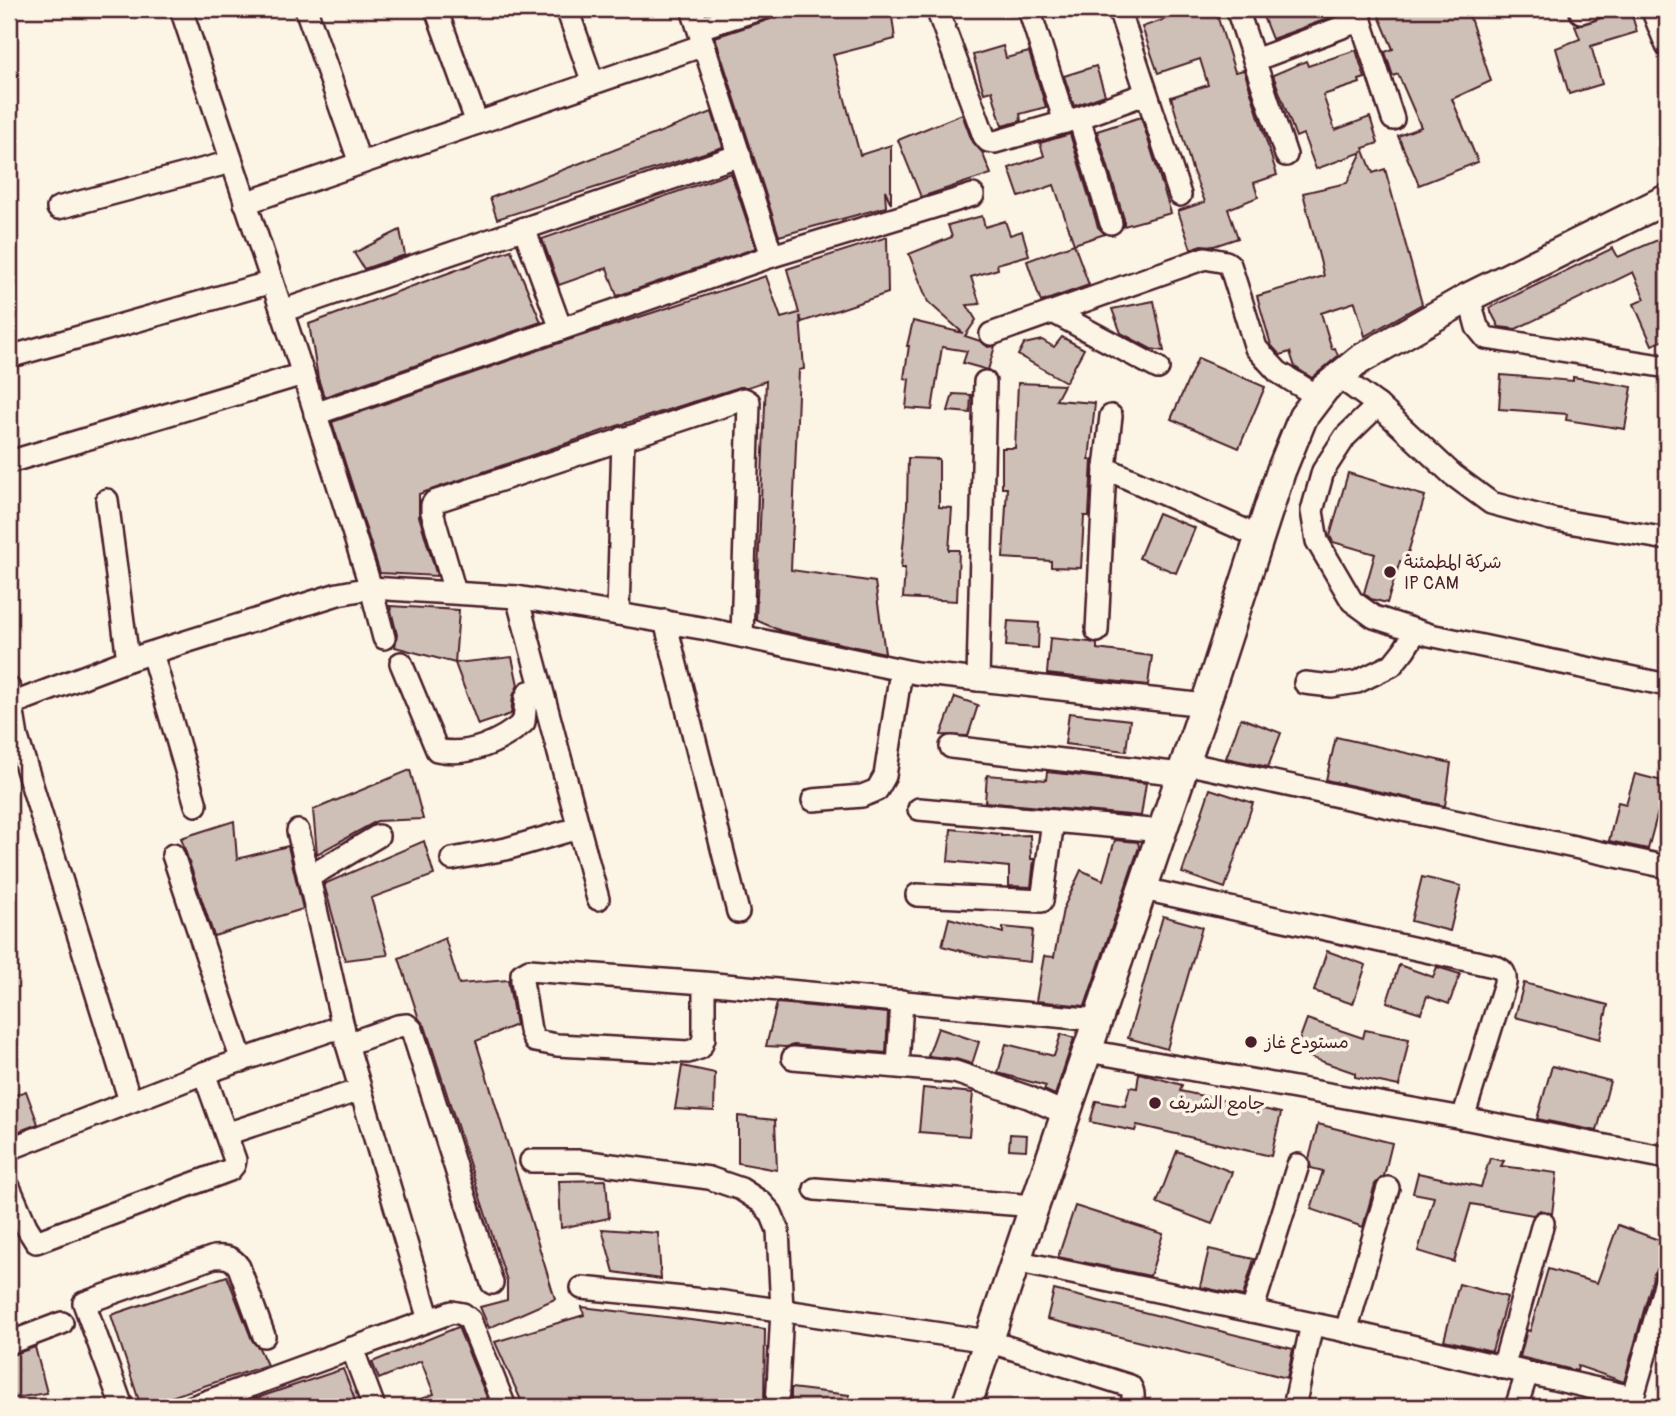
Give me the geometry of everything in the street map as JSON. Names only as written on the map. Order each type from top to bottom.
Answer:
[{"type":"main road","points":[[966,1407],[1205,705],[1291,442],[1303,417],[1317,396],[1359,360],[1469,297],[1667,199]]},
{"type":"street","points":[[181,9],[303,374],[384,638]]},
{"type":"street","points":[[306,9],[360,163]]},
{"type":"street","points":[[436,9],[477,123]]},
{"type":"street","points":[[567,9],[593,83]]},
{"type":"street","points":[[245,203],[593,83],[699,27],[760,9]]},
{"type":"street","points":[[937,9],[988,141],[995,142],[1072,120],[1146,94]]},
{"type":"street","points":[[1029,9],[1111,223]]},
{"type":"street","points":[[1119,9],[1180,195]]},
{"type":"street","points":[[1237,9],[1286,155]]},
{"type":"street","points":[[1652,9],[1667,46]]},
{"type":"street","points":[[1255,60],[1359,14],[1394,119]]},
{"type":"street","points":[[699,27],[772,256]]},
{"type":"street","points":[[282,311],[740,155]]},
{"type":"street","points":[[58,208],[232,162]]},
{"type":"street","points":[[315,414],[772,256],[974,194]]},
{"type":"street","points":[[524,228],[561,329]]},
{"type":"street","points":[[991,334],[1205,258],[1230,265],[1256,348],[1279,372],[1317,396]]},
{"type":"street","points":[[9,357],[272,282]]},
{"type":"street","points":[[1469,297],[1477,327],[1486,338],[1667,367]]},
{"type":"street","points":[[1053,312],[1158,368]]},
{"type":"street","points":[[9,462],[303,374]]},
{"type":"street","points":[[1338,376],[1378,405],[1453,475],[1491,503],[1551,519],[1667,539]]},
{"type":"street","points":[[978,680],[985,382]]},
{"type":"street","points":[[455,592],[432,512],[435,502],[744,398],[749,402],[742,636]]},
{"type":"street","points":[[1378,405],[1345,437],[1324,471],[1312,511],[1317,541],[1352,601],[1374,617],[1416,631],[1667,685]]},
{"type":"street","points":[[1097,631],[1105,468],[1111,416]]},
{"type":"street","points":[[618,614],[623,438]]},
{"type":"street","points":[[1105,468],[1260,537]]},
{"type":"street","points":[[107,500],[128,660]]},
{"type":"street","points":[[130,1101],[17,737],[10,699],[338,594],[371,589],[517,597],[665,621],[901,671],[1205,705]]},
{"type":"street","points":[[517,597],[598,899]]},
{"type":"street","points":[[665,621],[738,912]]},
{"type":"street","points":[[1306,683],[1331,687],[1357,682],[1392,665],[1416,631]]},
{"type":"street","points":[[152,653],[196,806]]},
{"type":"street","points":[[401,663],[437,750],[451,754],[481,747],[509,735],[524,722],[529,692],[541,689]]},
{"type":"street","points":[[813,800],[862,796],[877,790],[885,776],[901,671]]},
{"type":"street","points":[[951,747],[1183,769],[1667,867]]},
{"type":"street","points":[[919,809],[1162,831]]},
{"type":"street","points":[[917,895],[1042,901],[1053,821]]},
{"type":"street","points":[[452,859],[506,849],[578,828]]},
{"type":"street","points":[[298,831],[345,1035],[429,1320]]},
{"type":"street","points":[[309,877],[378,836]]},
{"type":"street","points":[[173,855],[242,1061]]},
{"type":"street","points":[[1143,889],[1503,970],[1506,975],[1505,983],[1463,1118]]},
{"type":"street","points":[[704,983],[704,1038],[700,1048],[688,1052],[557,1045],[535,1041],[530,1030],[522,974],[530,970],[704,983],[1098,1020]]},
{"type":"street","points":[[898,1066],[902,1001]]},
{"type":"street","points":[[9,1149],[204,1073],[242,1061],[345,1035],[407,1025],[412,1030],[492,1283]]},
{"type":"street","points":[[1088,1051],[1463,1118],[1667,1158]]},
{"type":"street","points":[[793,1058],[898,1066],[967,1076],[1028,1097],[1066,1114]]},
{"type":"street","points":[[9,1187],[36,1242],[230,1170],[235,1160],[204,1073]]},
{"type":"street","points":[[226,1134],[360,1090]]},
{"type":"street","points":[[531,1161],[581,1161],[709,1178],[741,1189],[761,1202],[771,1213],[778,1230],[782,1310],[777,1407]]},
{"type":"street","points":[[1252,1311],[1298,1165]]},
{"type":"street","points":[[1346,1331],[1388,1188]]},
{"type":"street","points":[[815,1189],[1035,1206]]},
{"type":"street","points":[[1503,1368],[1543,1223]]},
{"type":"street","points":[[118,1407],[120,1401],[84,1303],[214,1257],[225,1256],[233,1259],[239,1267],[264,1336]]},
{"type":"street","points":[[1015,1261],[1346,1331],[1631,1402],[1667,1278]]},
{"type":"street","points":[[582,1288],[724,1302],[988,1341],[1130,1386],[1134,1391],[1131,1407]]},
{"type":"street","points":[[195,1407],[452,1312],[463,1314],[470,1320],[505,1407]]},
{"type":"street","points":[[9,1343],[62,1323]]},
{"type":"street","points":[[1294,1407],[1312,1324]]},
{"type":"street","points":[[352,1348],[374,1407]]},
{"type":"street","points":[[1516,1407],[1527,1374]]},
{"type":"building","points":[[802,9],[891,9],[895,39],[833,55],[860,155],[891,145],[891,204],[885,190],[886,207],[779,236],[715,37]]},
{"type":"building","points":[[1188,9],[1215,9],[1235,72],[1244,70],[1277,175],[1254,183],[1258,197],[1228,209],[1238,238],[1214,246],[1201,245],[1191,249],[1178,211],[1205,202],[1192,169],[1171,97],[1208,85],[1200,59],[1158,73],[1142,27],[1189,11]]},
{"type":"building","points":[[1260,9],[1336,9],[1338,15],[1272,39]]},
{"type":"building","points":[[1376,9],[1467,9],[1491,81],[1452,99],[1478,162],[1419,185],[1398,136],[1421,127],[1398,74],[1393,76],[1385,52],[1393,49]]},
{"type":"building","points":[[1630,9],[1637,32],[1591,46],[1602,84],[1569,94],[1556,48],[1580,39],[1575,26]]},
{"type":"building","points":[[1003,46],[1006,58],[1029,52],[1046,107],[1020,114],[1021,121],[1002,126],[992,91],[984,93],[973,55]]},
{"type":"building","points":[[1356,50],[1365,78],[1359,80],[1360,83],[1323,95],[1335,130],[1370,117],[1378,143],[1363,148],[1373,173],[1385,169],[1422,304],[1365,336],[1355,302],[1321,313],[1332,349],[1335,348],[1338,356],[1312,378],[1295,367],[1290,352],[1280,355],[1271,345],[1257,296],[1324,276],[1303,193],[1347,183],[1362,152],[1316,169],[1303,134],[1296,137],[1273,75],[1306,61],[1308,66]]},
{"type":"building","points":[[1096,66],[1105,95],[1074,106],[1064,76]]},
{"type":"building","points":[[712,112],[723,147],[497,219],[490,198]]},
{"type":"building","points":[[962,114],[972,141],[982,152],[991,174],[921,197],[898,140]]},
{"type":"building","points":[[1141,117],[1171,213],[1124,226],[1097,131]]},
{"type":"building","points":[[1070,134],[1098,227],[1105,234],[1074,244],[1054,185],[1019,197],[1009,168],[1044,156],[1040,143]]},
{"type":"building","points":[[731,173],[756,248],[617,296],[607,268],[559,285],[542,239]]},
{"type":"building","points":[[982,216],[985,227],[1005,221],[1010,235],[1022,231],[1029,255],[997,264],[998,269],[971,277],[980,304],[967,305],[976,320],[965,336],[988,347],[995,346],[988,370],[963,363],[967,351],[942,347],[932,410],[906,408],[909,379],[904,378],[913,321],[963,333],[928,302],[909,254],[952,237],[948,225]]},
{"type":"building","points":[[400,230],[405,255],[364,269],[354,253]]},
{"type":"building","points":[[1667,236],[1667,339],[1652,345],[1634,304],[1645,299],[1633,272],[1516,329],[1499,327],[1489,308],[1613,248],[1618,257]]},
{"type":"building","points":[[887,237],[888,293],[802,322],[800,316],[804,369],[799,370],[791,570],[875,582],[885,653],[781,631],[756,620],[766,381],[617,426],[419,494],[419,516],[437,576],[380,573],[332,422],[565,341],[766,276],[781,318],[799,313],[787,269]]},
{"type":"building","points":[[1074,244],[1089,285],[1041,302],[1027,261]]},
{"type":"building","points":[[511,250],[541,322],[324,397],[309,324]]},
{"type":"building","points":[[1154,301],[1164,351],[1151,349],[1121,333],[1112,309]]},
{"type":"building","points":[[1062,337],[1084,349],[1066,382],[1018,355],[1024,344],[1042,340],[1054,347]]},
{"type":"building","points":[[1198,358],[1265,387],[1239,448],[1171,419]]},
{"type":"building","points":[[1501,375],[1573,381],[1573,377],[1632,387],[1625,429],[1566,420],[1567,414],[1499,409]]},
{"type":"building","points":[[1018,383],[1064,385],[1056,400],[1095,403],[1089,460],[1092,460],[1089,516],[1084,516],[1081,568],[1051,567],[1051,561],[1003,558],[1007,488],[1002,488],[1002,448],[1015,448]]},
{"type":"building","points":[[953,394],[971,395],[970,413],[948,411]]},
{"type":"building","points":[[908,458],[939,459],[939,507],[952,508],[949,550],[959,550],[957,601],[903,598],[905,568],[901,568]]},
{"type":"building","points":[[1348,473],[1425,496],[1405,563],[1400,561],[1387,603],[1371,599],[1364,593],[1375,554],[1333,542],[1330,536]]},
{"type":"building","points":[[1158,513],[1195,528],[1176,573],[1139,558]]},
{"type":"building","points":[[390,606],[459,610],[455,663],[395,647],[397,635]]},
{"type":"building","points":[[1008,621],[1039,623],[1038,648],[1006,646]]},
{"type":"building","points":[[1050,638],[1090,642],[1097,644],[1097,649],[1152,656],[1148,685],[1047,674]]},
{"type":"building","points":[[512,657],[518,685],[513,696],[511,714],[478,725],[455,663]]},
{"type":"building","points":[[955,697],[978,705],[968,736],[941,735]]},
{"type":"building","points":[[1069,713],[1130,720],[1126,751],[1065,744]]},
{"type":"building","points":[[1241,718],[1281,733],[1268,767],[1226,758]]},
{"type":"building","points":[[1336,737],[1451,763],[1445,806],[1326,780]]},
{"type":"building","points":[[410,770],[423,819],[377,821],[317,854],[313,810]]},
{"type":"building","points":[[1047,772],[1146,783],[1141,816],[985,802],[987,775],[1046,780]]},
{"type":"building","points":[[1635,774],[1666,782],[1648,849],[1609,841],[1618,802],[1626,804]]},
{"type":"building","points":[[1210,789],[1253,803],[1225,888],[1182,873]]},
{"type":"building","points":[[234,821],[237,859],[288,846],[303,909],[214,936],[181,838]]},
{"type":"building","points":[[951,829],[1001,836],[1030,835],[1031,859],[1034,859],[1031,887],[1009,886],[1009,867],[948,861]]},
{"type":"building","points":[[1115,840],[1138,842],[1139,847],[1085,1006],[1036,1001],[1044,956],[1054,957],[1063,909],[1081,870],[1103,880]]},
{"type":"building","points":[[424,841],[434,875],[371,898],[388,955],[345,960],[324,884]]},
{"type":"building","points":[[1422,877],[1461,886],[1450,931],[1411,921]]},
{"type":"building","points":[[1163,916],[1202,927],[1167,1049],[1128,1038]]},
{"type":"building","points":[[949,918],[1003,933],[1003,927],[1033,930],[1030,962],[984,957],[942,946]]},
{"type":"building","points":[[445,938],[459,984],[508,980],[516,1025],[476,1041],[555,1299],[489,1328],[480,1307],[507,1300],[507,1281],[425,1026],[419,1019],[399,958]]},
{"type":"building","points":[[1327,951],[1366,965],[1353,1004],[1314,991]]},
{"type":"building","points":[[1399,965],[1433,977],[1437,967],[1460,974],[1449,1004],[1427,996],[1421,1013],[1387,1002]]},
{"type":"building","points":[[1524,983],[1608,1005],[1600,1039],[1515,1017]]},
{"type":"building","points":[[777,1003],[888,1013],[886,1053],[794,1045],[766,1046]]},
{"type":"building","points":[[1307,1019],[1363,1038],[1365,1030],[1409,1039],[1399,1086],[1355,1077],[1355,1073],[1295,1052]]},
{"type":"building","points":[[938,1028],[979,1042],[972,1064],[928,1056]]},
{"type":"building","points":[[1061,1034],[1074,1038],[1055,1095],[1044,1090],[1046,1086],[998,1073],[1006,1044],[1054,1056]]},
{"type":"building","points":[[682,1066],[715,1073],[714,1111],[675,1109]]},
{"type":"building","points":[[1552,1066],[1610,1081],[1597,1131],[1537,1119]]},
{"type":"building","points":[[1139,1073],[1182,1085],[1180,1091],[1281,1113],[1271,1156],[1137,1125],[1135,1131],[1090,1122],[1096,1101],[1125,1106],[1130,1087],[1137,1088]]},
{"type":"building","points":[[923,1088],[973,1093],[969,1136],[919,1132]]},
{"type":"building","points":[[26,1091],[38,1124],[9,1135],[9,1097]]},
{"type":"building","points":[[738,1116],[775,1120],[777,1170],[738,1163]]},
{"type":"building","points":[[1318,1124],[1392,1143],[1384,1176],[1375,1184],[1363,1227],[1311,1209],[1323,1171],[1311,1168],[1309,1159]]},
{"type":"building","points":[[1010,1134],[1027,1135],[1026,1150],[1009,1149]]},
{"type":"building","points":[[1177,1151],[1232,1172],[1212,1224],[1157,1203]]},
{"type":"building","points":[[1490,1158],[1504,1161],[1501,1166],[1557,1173],[1552,1214],[1540,1210],[1533,1215],[1471,1204],[1454,1262],[1418,1251],[1434,1197],[1413,1193],[1418,1173],[1481,1187]]},
{"type":"building","points":[[606,1180],[609,1218],[561,1228],[559,1181]]},
{"type":"building","points":[[1075,1206],[1163,1234],[1150,1276],[1058,1257]]},
{"type":"building","points":[[1618,1225],[1667,1243],[1667,1260],[1654,1274],[1624,1382],[1578,1366],[1577,1371],[1520,1357],[1548,1269],[1597,1283]]},
{"type":"building","points":[[602,1229],[658,1233],[661,1279],[614,1272]]},
{"type":"building","points":[[1209,1249],[1254,1259],[1243,1296],[1200,1287]]},
{"type":"building","points":[[227,1276],[252,1340],[267,1365],[141,1407],[111,1315]]},
{"type":"building","points":[[1459,1284],[1507,1297],[1492,1351],[1444,1340]]},
{"type":"building","points":[[1054,1290],[1293,1349],[1287,1378],[1047,1319]]},
{"type":"building","points":[[582,1307],[765,1329],[764,1407],[524,1407],[495,1342],[584,1315]]},
{"type":"building","points":[[458,1327],[491,1407],[403,1407],[434,1394],[421,1361],[379,1379],[372,1362]]},
{"type":"building","points":[[35,1347],[47,1393],[9,1399],[9,1356]]},
{"type":"building","points":[[343,1369],[358,1407],[236,1407],[236,1405]]},
{"type":"building","points":[[791,1388],[849,1395],[849,1407],[791,1407]]},
{"type":"place","name":"شركة المطمئنة IP CAM","points":[[1390,572]]},
{"type":"place","name":"مستودع غاز","points":[[1251,1042]]},
{"type":"place","name":"جامع الشريف","points":[[1155,1103]]}]
